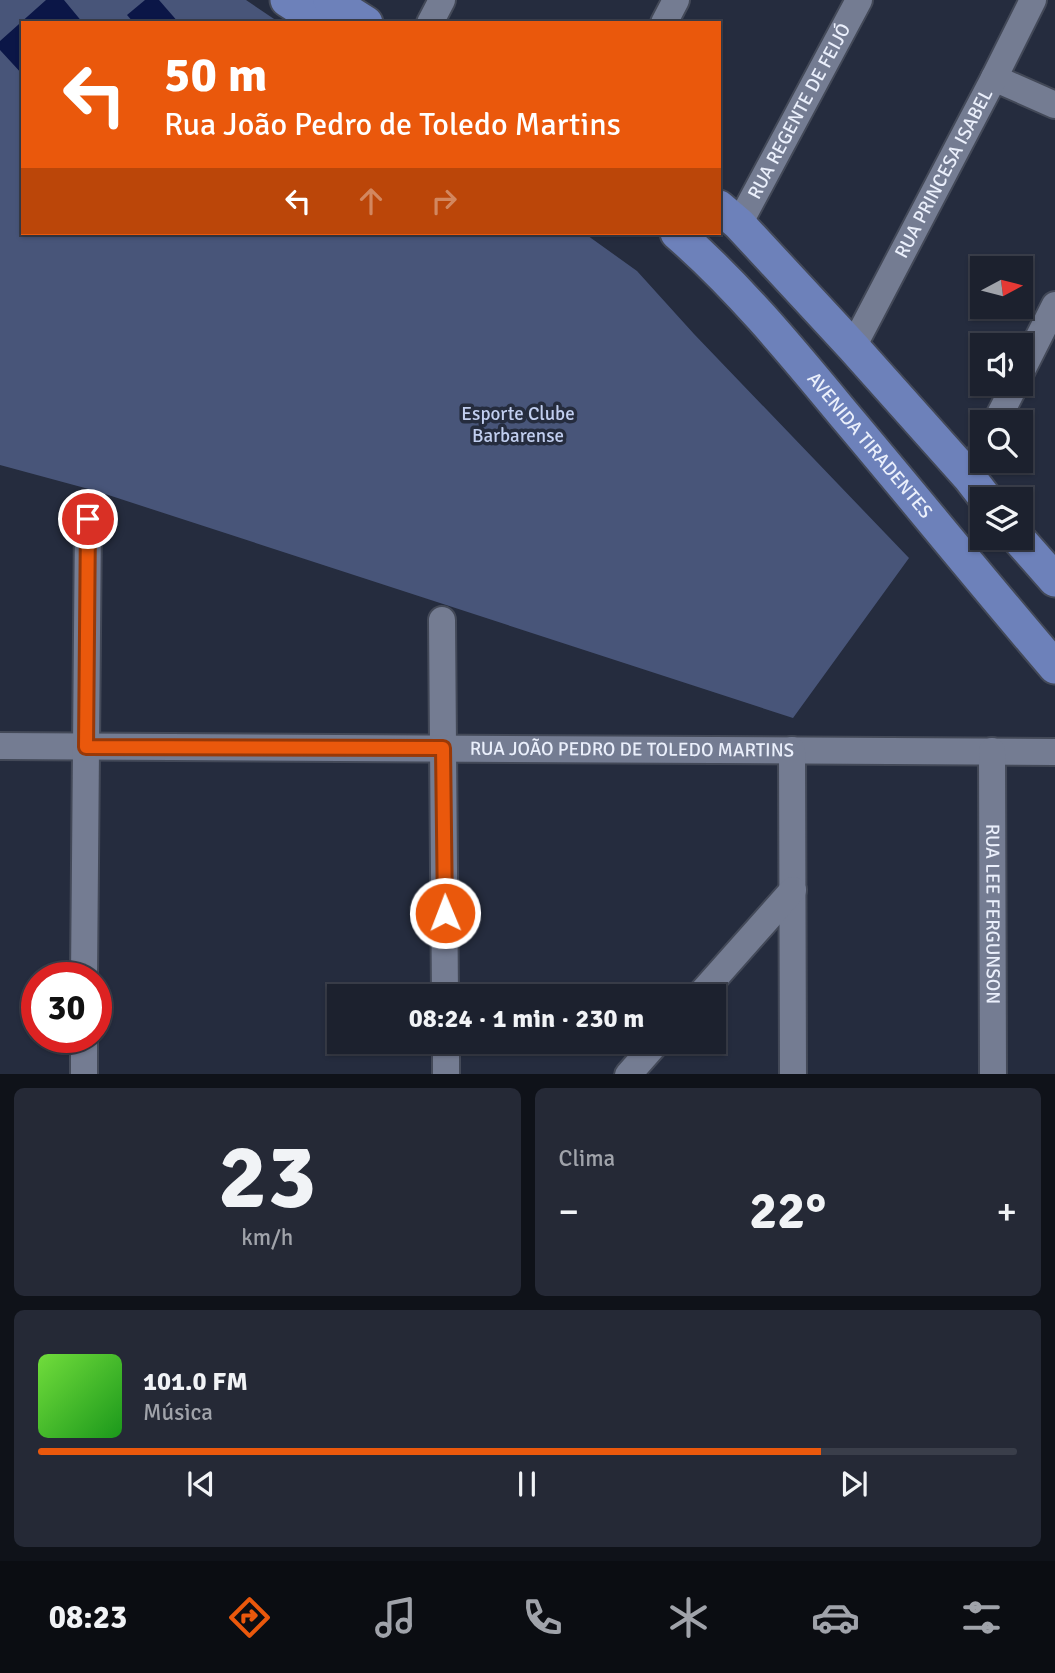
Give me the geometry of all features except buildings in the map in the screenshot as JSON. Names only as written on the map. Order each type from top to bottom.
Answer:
[{"type":"main road","points":[[287,0],[320,21]]},
{"type":"main road","points":[[330,0],[363,21]]},
{"type":"main road","points":[[729,216],[979,476]]},
{"type":"main road","name":"AVENIDA TIRADENTES","points":[[679,235],[708,260],[761,315],[1055,667]]},
{"type":"main road","points":[[1028,550],[1055,580]]},
{"type":"street","points":[[431,21],[442,0]]},
{"type":"street","points":[[665,21],[676,0]]},
{"type":"street","name":"RUA REGENTE DE FEIJÓ","points":[[729,216],[859,0]]},
{"type":"street","name":"RUA PRINCESA ISABEL","points":[[853,347],[1033,0]]},
{"type":"street","points":[[994,78],[1055,105]]},
{"type":"street","points":[[1033,348],[1055,305]]},
{"type":"street","points":[[84,962],[88,519]]},
{"type":"street","points":[[442,620],[445,984]]},
{"type":"street","name":"RUA JOÃO PEDRO DE TOLEDO MARTINS","points":[[0,746],[1055,752]]},
{"type":"street","points":[[792,750],[793,1074]]},
{"type":"street","name":"RUA LEE FERGUNSON","points":[[992,751],[993,1074]]},
{"type":"street","points":[[709,984],[793,890]]},
{"type":"street","points":[[84,1053],[84,1074]]},
{"type":"street","points":[[446,1054],[446,1074]]},
{"type":"street","points":[[628,1074],[646,1054]]},
{"type":"green space","name":"Esporte Clube Barbarense","points":[[0,0],[246,0],[277,21],[21,21],[21,235],[587,235],[637,271],[909,558],[793,718],[96,491],[0,465]]},
{"type":"shaded area","points":[[46,0],[64,0],[81,21],[22,21]]},
{"type":"shaded area","points":[[145,0],[159,0],[177,21],[132,21],[127,15]]},
{"type":"shaded area","points":[[21,22],[21,73],[0,50],[0,41]]},
{"type":"route","points":[[88,519],[86,747],[443,748],[445,913]]}]
